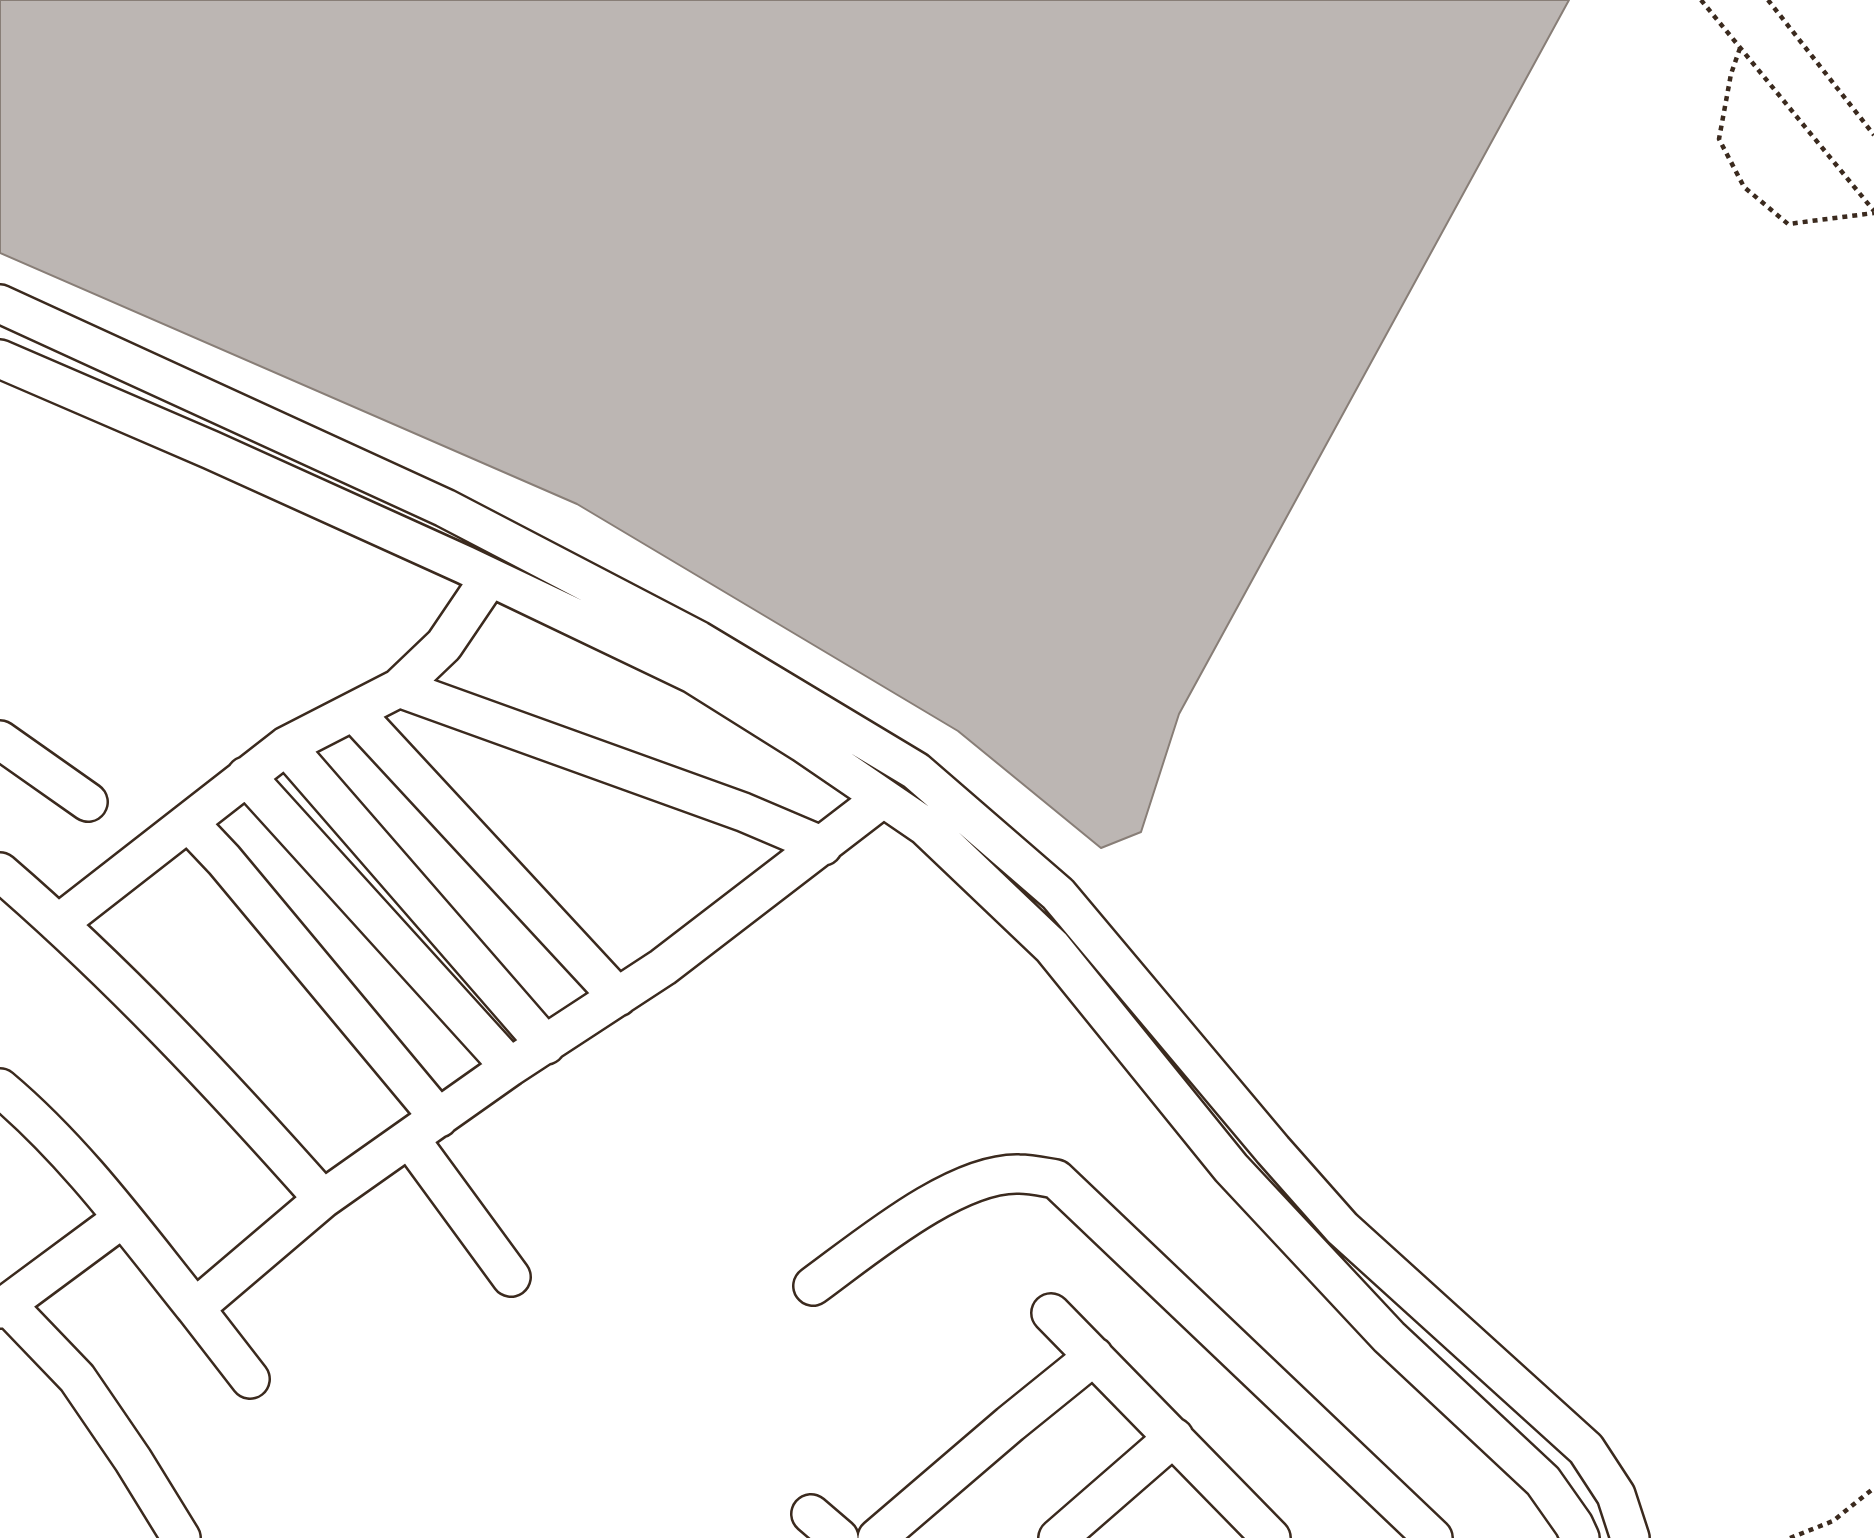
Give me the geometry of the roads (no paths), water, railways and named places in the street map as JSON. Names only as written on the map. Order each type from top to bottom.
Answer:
[{"type":"street","points":[[0,304],[445,508],[698,640],[916,771],[1058,894],[1342,1228],[1586,1449],[1616,1495],[1630,1538]]},
{"type":"street","points":[[0,359],[490,577],[693,674],[803,743],[926,827],[1052,947],[1231,1168],[1389,1338],[1543,1482],[1574,1525],[1580,1538]]},
{"type":"street","points":[[132,416],[155,374]]},
{"type":"street","points":[[59,923],[286,747],[399,688],[444,645],[490,577]]},
{"type":"street","points":[[399,688],[730,808],[823,846]]},
{"type":"street","points":[[355,713],[618,997]]},
{"type":"street","points":[[0,740],[88,802]]},
{"type":"street","points":[[286,747],[546,1045]]},
{"type":"street","points":[[246,776],[509,1067]]},
{"type":"street","points":[[195,1308],[323,1199],[509,1067],[663,968],[883,798]]},
{"type":"street","points":[[189,823],[224,860],[424,1129],[512,1277]]},
{"type":"street","points":[[0,872],[59,923],[237,1102],[323,1199]]},
{"type":"street","points":[[0,1088],[36,1118],[122,1218],[250,1379]]},
{"type":"street","points":[[813,1286],[907,1217],[972,1182],[1017,1174],[1056,1179],[1433,1538]]},
{"type":"street","points":[[122,1218],[3,1306],[77,1378],[181,1538]]},
{"type":"street","points":[[1051,1313],[1271,1538]]},
{"type":"street","points":[[877,1538],[1094,1356]]},
{"type":"street","points":[[1455,1400],[1494,1366]]},
{"type":"street","points":[[1058,1538],[1174,1437]]},
{"type":"street","points":[[811,1514],[839,1538]]}]
